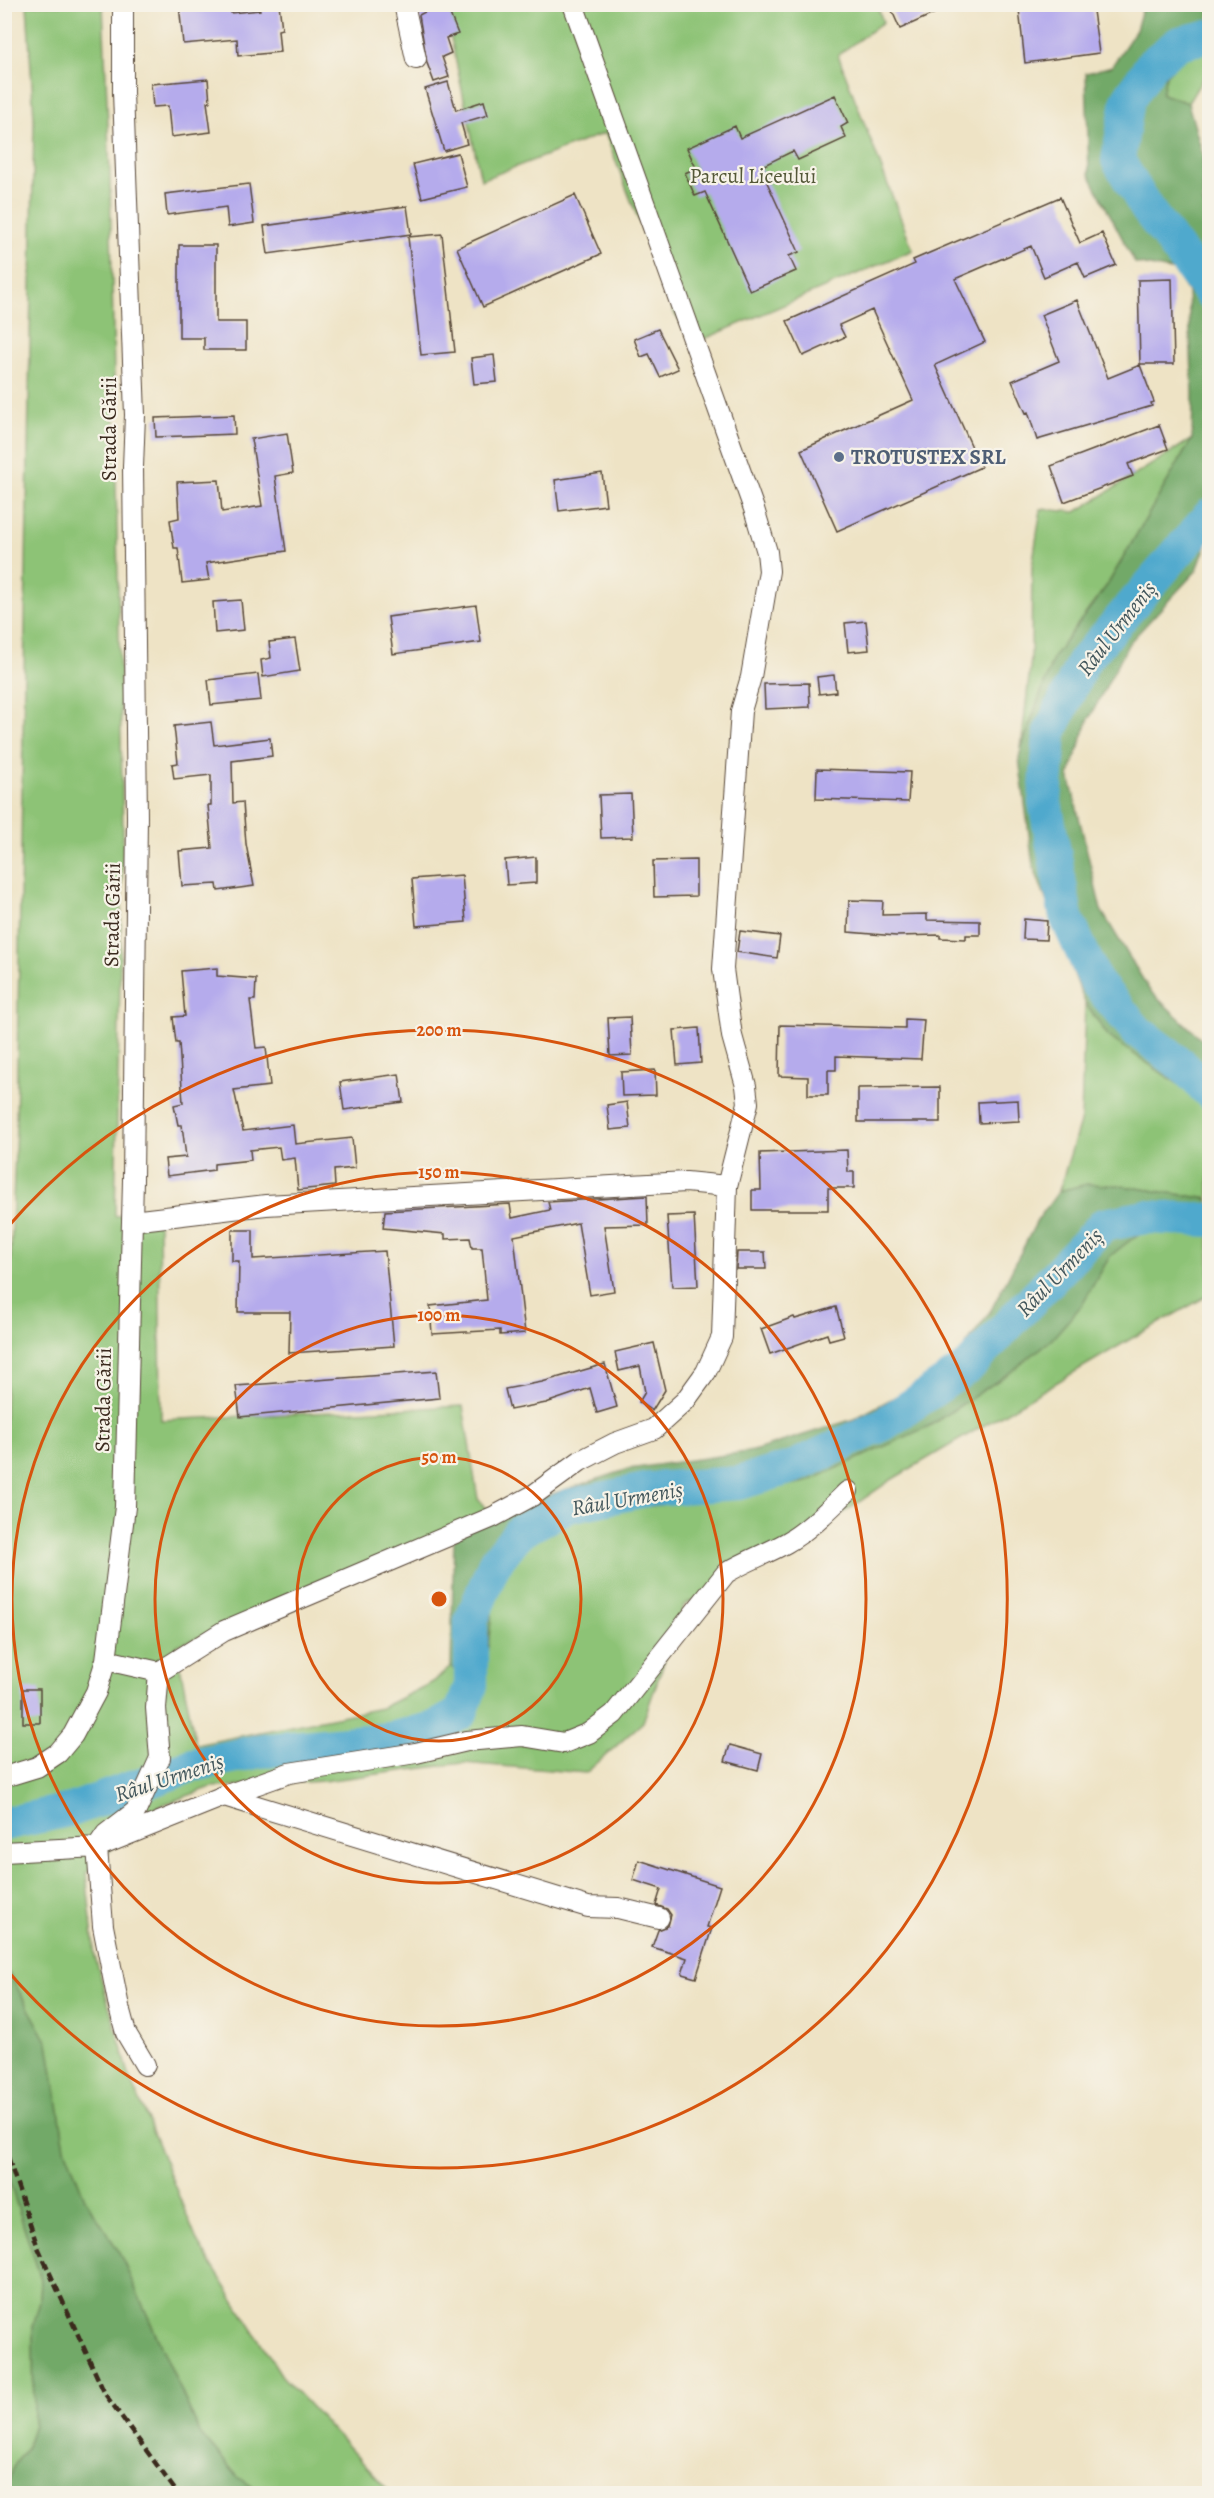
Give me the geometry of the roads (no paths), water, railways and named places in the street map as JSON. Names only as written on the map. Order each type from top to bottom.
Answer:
[{"type":"street","name":"Strada Gării","points":[[4,1777],[37,1767],[58,1753],[73,1735],[96,1692],[106,1660],[124,1507],[132,1221],[137,817],[133,467],[135,415],[123,92],[123,4]]},
{"type":"street","points":[[404,4],[403,9],[416,59]]},
{"type":"street","points":[[106,1660],[159,1672],[224,1631],[493,1517],[532,1496],[580,1461],[615,1443],[654,1429],[685,1401],[696,1387],[706,1372],[722,1337],[727,1186],[748,1103],[746,1086],[732,1036],[723,969],[741,711],[751,677],[769,571],[768,552],[573,4]]},
{"type":"street","points":[[132,1221],[266,1205],[686,1182],[727,1186]]},
{"type":"street","points":[[4,1852],[97,1847],[224,1796],[290,1773],[416,1753],[467,1741],[522,1736],[564,1743],[589,1733],[614,1714],[726,1573],[747,1560],[786,1543],[818,1519],[848,1491]]},
{"type":"street","points":[[144,2065],[126,2033],[119,2007],[103,1926],[97,1847],[106,1834],[136,1811],[160,1758],[156,1708],[159,1672]]},
{"type":"street","points":[[224,1796],[588,1907],[618,1908],[659,1918]]},
{"type":"waterway","name":"Râul Urmeniș","points":[[1210,36],[1179,43],[1152,64],[1128,100],[1118,160],[1147,209],[1210,293]]},
{"type":"waterway","name":"Râul Urmeniș","points":[[1210,515],[1083,662],[1050,732],[1045,802],[1066,917],[1096,982],[1137,1031],[1182,1065],[1210,1093]]},
{"type":"waterway","name":"Râul Urmeniș","points":[[4,1824],[74,1809],[193,1765],[260,1751],[389,1739],[435,1728],[461,1713],[471,1685],[471,1621],[494,1564],[519,1532],[568,1506],[650,1489],[739,1483],[796,1466],[884,1424],[969,1366],[1103,1225],[1146,1217],[1210,1220]]},
{"type":"railway","points":[[4,2145],[37,2245],[105,2394],[178,2494]]},
{"type":"place","name":"TROTUSTEX SRL","points":[[839,457]]},
{"type":"park label","name":"Parcul Liceului","points":[[753,176]]}]
